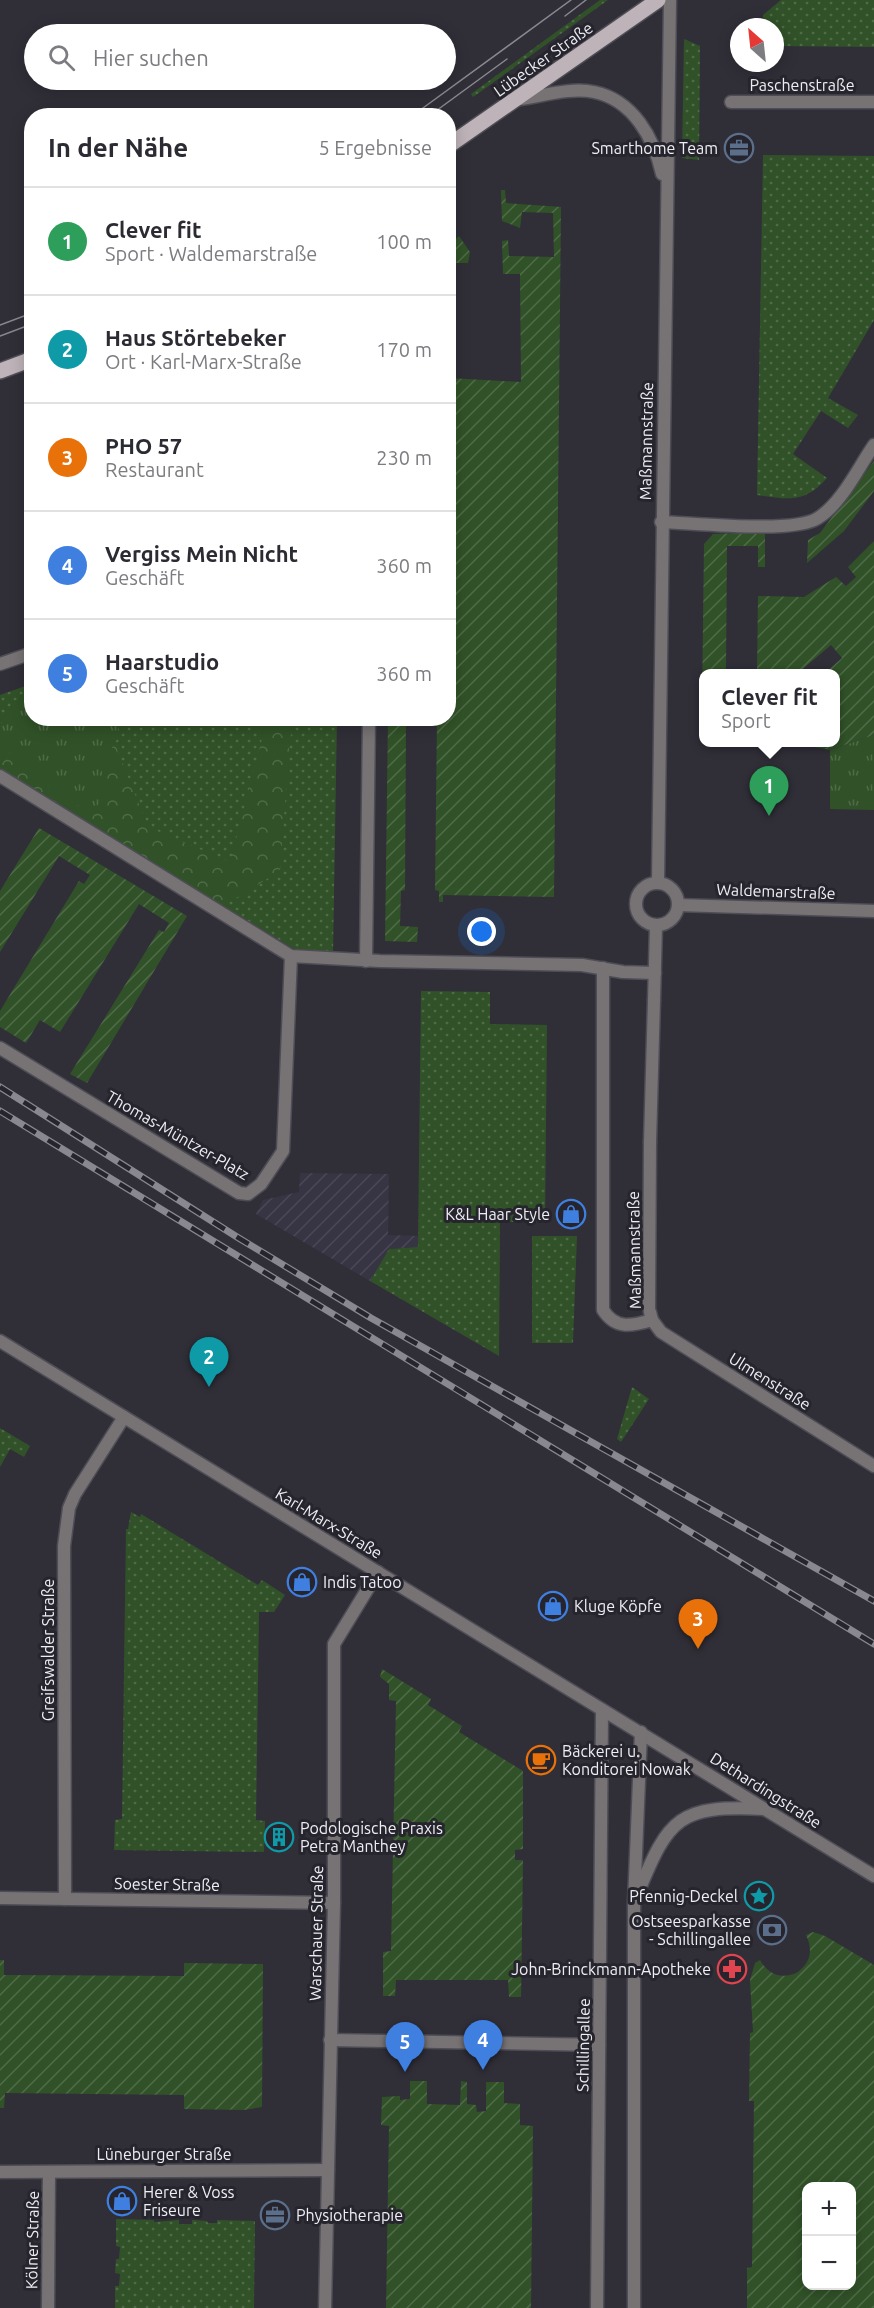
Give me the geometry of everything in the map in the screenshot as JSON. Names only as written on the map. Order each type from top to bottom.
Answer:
[{"type":"main road","name":"Lübecker Straße","points":[[456,141],[520,99],[658,0]]},
{"type":"main road","points":[[0,371],[24,362]]},
{"type":"street","name":"Maßmannstraße","points":[[658,882],[661,522],[670,0]]},
{"type":"street","points":[[520,99],[577,91],[595,92],[615,100],[633,113],[647,131],[659,158],[666,189]]},
{"type":"street","name":"Paschenstraße","points":[[730,102],[874,102]]},
{"type":"street","points":[[661,522],[778,525],[802,524],[816,520],[830,509],[874,445]]},
{"type":"street","points":[[0,664],[24,656]]},
{"type":"street","points":[[366,961],[369,726]]},
{"type":"street","points":[[0,776],[291,956],[366,961],[582,965],[654,973]]},
{"type":"street","points":[[658,882],[674,891],[678,905],[673,918],[656,926],[648,924],[638,914],[636,899],[644,887],[658,882]]},
{"type":"street","name":"Waldemarstraße","points":[[678,905],[874,911]]},
{"type":"street","name":"Maßmannstraße","points":[[603,968],[603,1310],[610,1320],[625,1326],[651,1314],[650,1142],[656,926]]},
{"type":"street","name":"Thomas-Müntzer-Platz","points":[[0,1048],[211,1177],[239,1193],[248,1194],[261,1184],[283,1151],[291,956]]},
{"type":"street","name":"Ulmenstraße","points":[[651,1314],[661,1332],[874,1466]]},
{"type":"street","name":"Karl-Marx-Straße","points":[[0,1341],[641,1732]]},
{"type":"street","name":"Greifswalder Straße","points":[[65,1899],[64,1546],[69,1508],[75,1494],[124,1417]]},
{"type":"street","name":"Warschauer Straße","points":[[325,2308],[334,1904],[334,1644],[378,1572]]},
{"type":"street","name":"Schillingallee","points":[[597,2308],[602,1710]]},
{"type":"street","points":[[634,2308],[634,1902],[641,1732]]},
{"type":"street","name":"Dethardingstraße","points":[[641,1732],[874,1876]]},
{"type":"street","points":[[634,1902],[653,1856],[666,1832],[682,1819],[708,1810],[727,1807],[765,1809]]},
{"type":"street","name":"Soester Straße","points":[[0,1898],[334,1904]]},
{"type":"street","points":[[330,2040],[599,2044]]},
{"type":"street","name":"Lüneburger Straße","points":[[0,2172],[328,2170]]},
{"type":"street","name":"Kölner Straße","points":[[48,2308],[49,2172]]},
{"type":"shaded area","points":[[300,1173],[389,1174],[388,1235],[418,1236],[418,1247],[389,1249],[370,1281],[256,1214],[263,1200],[299,1192]]},
{"type":"green space","points":[[600,0],[608,0],[473,97],[471,94]]},
{"type":"green space","points":[[781,0],[874,0],[874,47],[784,46],[784,18],[763,18],[763,15]]},
{"type":"green space","points":[[684,39],[700,46],[699,160],[682,158]]},
{"type":"green space","points":[[763,155],[874,156],[874,320],[828,398],[858,415],[848,428],[821,411],[793,454],[827,478],[811,492],[795,498],[757,495]]},
{"type":"green space","points":[[501,190],[505,190],[506,203],[561,207],[554,897],[443,895],[443,902],[439,902],[439,891],[435,890],[437,726],[456,726],[456,378],[521,382],[520,274],[503,274],[502,241],[508,240],[509,256],[554,257],[553,213],[522,212],[520,228],[502,221]]},
{"type":"green space","points":[[459,236],[470,252],[468,263],[456,263],[456,239]]},
{"type":"green space","points":[[874,461],[874,491],[844,531],[807,563],[808,540],[820,533]]},
{"type":"green space","points":[[765,532],[765,567],[758,567],[758,546],[727,546],[725,669],[702,669],[704,544],[713,534]]},
{"type":"green space","points":[[874,541],[874,735],[840,747],[840,669],[830,669],[842,658],[831,645],[803,669],[757,669],[758,596],[804,597],[836,577],[846,586],[856,577],[848,567]]},
{"type":"green space","points":[[24,686],[24,726],[337,726],[333,954],[301,953],[0,770],[0,695]]},
{"type":"green space","points":[[24,702],[24,726],[119,726],[117,740],[102,769],[108,793],[91,813],[55,792],[5,749],[0,748],[2,722],[14,707]]},
{"type":"green space","points":[[247,726],[296,726],[290,737],[280,871],[223,906],[0,770],[0,748],[5,749],[55,791],[115,744],[148,827],[230,862],[263,735]]},
{"type":"green space","points":[[388,726],[406,726],[405,890],[401,891],[400,926],[418,927],[417,942],[385,941]]},
{"type":"green space","points":[[874,735],[874,810],[830,809],[830,750]]},
{"type":"green space","points":[[814,747],[839,747],[830,750]]},
{"type":"green space","points":[[39,828],[187,916],[87,1083],[70,1074],[159,930],[164,932],[169,923],[139,904],[60,1032],[40,1020],[26,1043],[0,1027],[0,1011],[79,881],[84,884],[90,875],[59,856],[0,952],[0,891]]},
{"type":"green space","points":[[421,991],[490,992],[490,1024],[547,1025],[545,1222],[500,1222],[499,1356],[370,1281],[389,1249],[418,1247]]},
{"type":"green space","points":[[532,1236],[577,1236],[573,1343],[532,1343]]},
{"type":"green space","points":[[632,1387],[649,1399],[621,1442],[617,1439]]},
{"type":"green space","points":[[0,1428],[30,1446],[24,1457],[10,1449],[0,1467]]},
{"type":"green space","points":[[131,1512],[140,1517],[141,1514],[258,1585],[262,1580],[285,1595],[274,1612],[259,1612],[256,1820],[265,1821],[264,1852],[114,1850],[115,1820],[122,1819],[126,1529],[128,1529]]},
{"type":"green space","points":[[382,1669],[431,1699],[428,1705],[462,1726],[459,1732],[523,1771],[523,1849],[515,1850],[515,1860],[523,1860],[521,1997],[509,1997],[508,1980],[396,1980],[395,1996],[383,1996],[383,1952],[391,1951],[396,1701],[389,1700],[389,1684],[380,1677]]},
{"type":"green space","points":[[813,1932],[825,1936],[874,1965],[874,2308],[747,2308],[747,2268],[752,2267],[754,2101],[749,2101],[750,2033],[753,2032],[750,1980],[755,1963],[760,1960],[776,1975],[787,1976],[798,1972],[808,1960],[810,1946],[806,1935]]},
{"type":"green space","points":[[0,1960],[4,1960],[4,1975],[184,1976],[184,1963],[263,1964],[262,2107],[244,2110],[184,2109],[184,2095],[5,2093],[4,2108],[0,2108]]},
{"type":"green space","points":[[410,2081],[427,2081],[427,2104],[460,2105],[461,2081],[467,2082],[467,2104],[476,2105],[477,2112],[486,2111],[486,2082],[504,2082],[504,2103],[520,2104],[520,2125],[533,2126],[531,2308],[386,2308],[389,2126],[381,2125],[382,2097],[400,2096],[400,2100],[410,2099]]},
{"type":"green space","points":[[116,2219],[154,2220],[154,2222],[179,2220],[179,2224],[192,2224],[192,2220],[208,2223],[217,2223],[217,2220],[255,2221],[254,2308],[115,2308],[115,2286],[119,2286],[120,2274],[115,2273],[120,2247],[116,2246]]},
{"type":"tram line","points":[[456,84],[571,0]]},
{"type":"tram line","points":[[565,16],[586,0]]},
{"type":"tram line","points":[[440,108],[507,59]]},
{"type":"tram line","points":[[423,108],[448,90]]},
{"type":"tram line","points":[[0,325],[24,316]]},
{"type":"tram line","points":[[0,336],[24,327]]},
{"type":"railway","points":[[0,1087],[237,1237],[371,1318],[874,1601]]},
{"type":"railway","points":[[0,1111],[874,1644]]},
{"type":"place","name":"Smarthome Team","points":[[739,148]]},
{"type":"place","name":"Clever fit","points":[[769,816]]},
{"type":"place","name":"K&L Haar Style","points":[[571,1214]]},
{"type":"place","name":"Haus Störtebeker","points":[[209,1387]]},
{"type":"place","name":"Indis Tatoo","points":[[302,1582]]},
{"type":"place","name":"Kluge Köpfe","points":[[553,1606]]},
{"type":"place","name":"PHO 57","points":[[698,1649]]},
{"type":"place","name":"Bäckerei u. Konditorei Nowak","points":[[541,1760]]},
{"type":"place","name":"Podologische Praxis Petra Manthey","points":[[279,1837]]},
{"type":"place","name":"Pfennig-Deckel","points":[[759,1896]]},
{"type":"place","name":"Ostseesparkasse - Schillingallee","points":[[772,1930]]},
{"type":"place","name":"John-Brinckmann-Apotheke","points":[[732,1969]]},
{"type":"place","name":"Vergiss Mein Nicht","points":[[483,2070]]},
{"type":"place","name":"Haarstudio","points":[[405,2072]]},
{"type":"place","name":"Herer & Voss Friseure","points":[[122,2201]]},
{"type":"place","name":"Physiotherapie","points":[[275,2215]]}]
